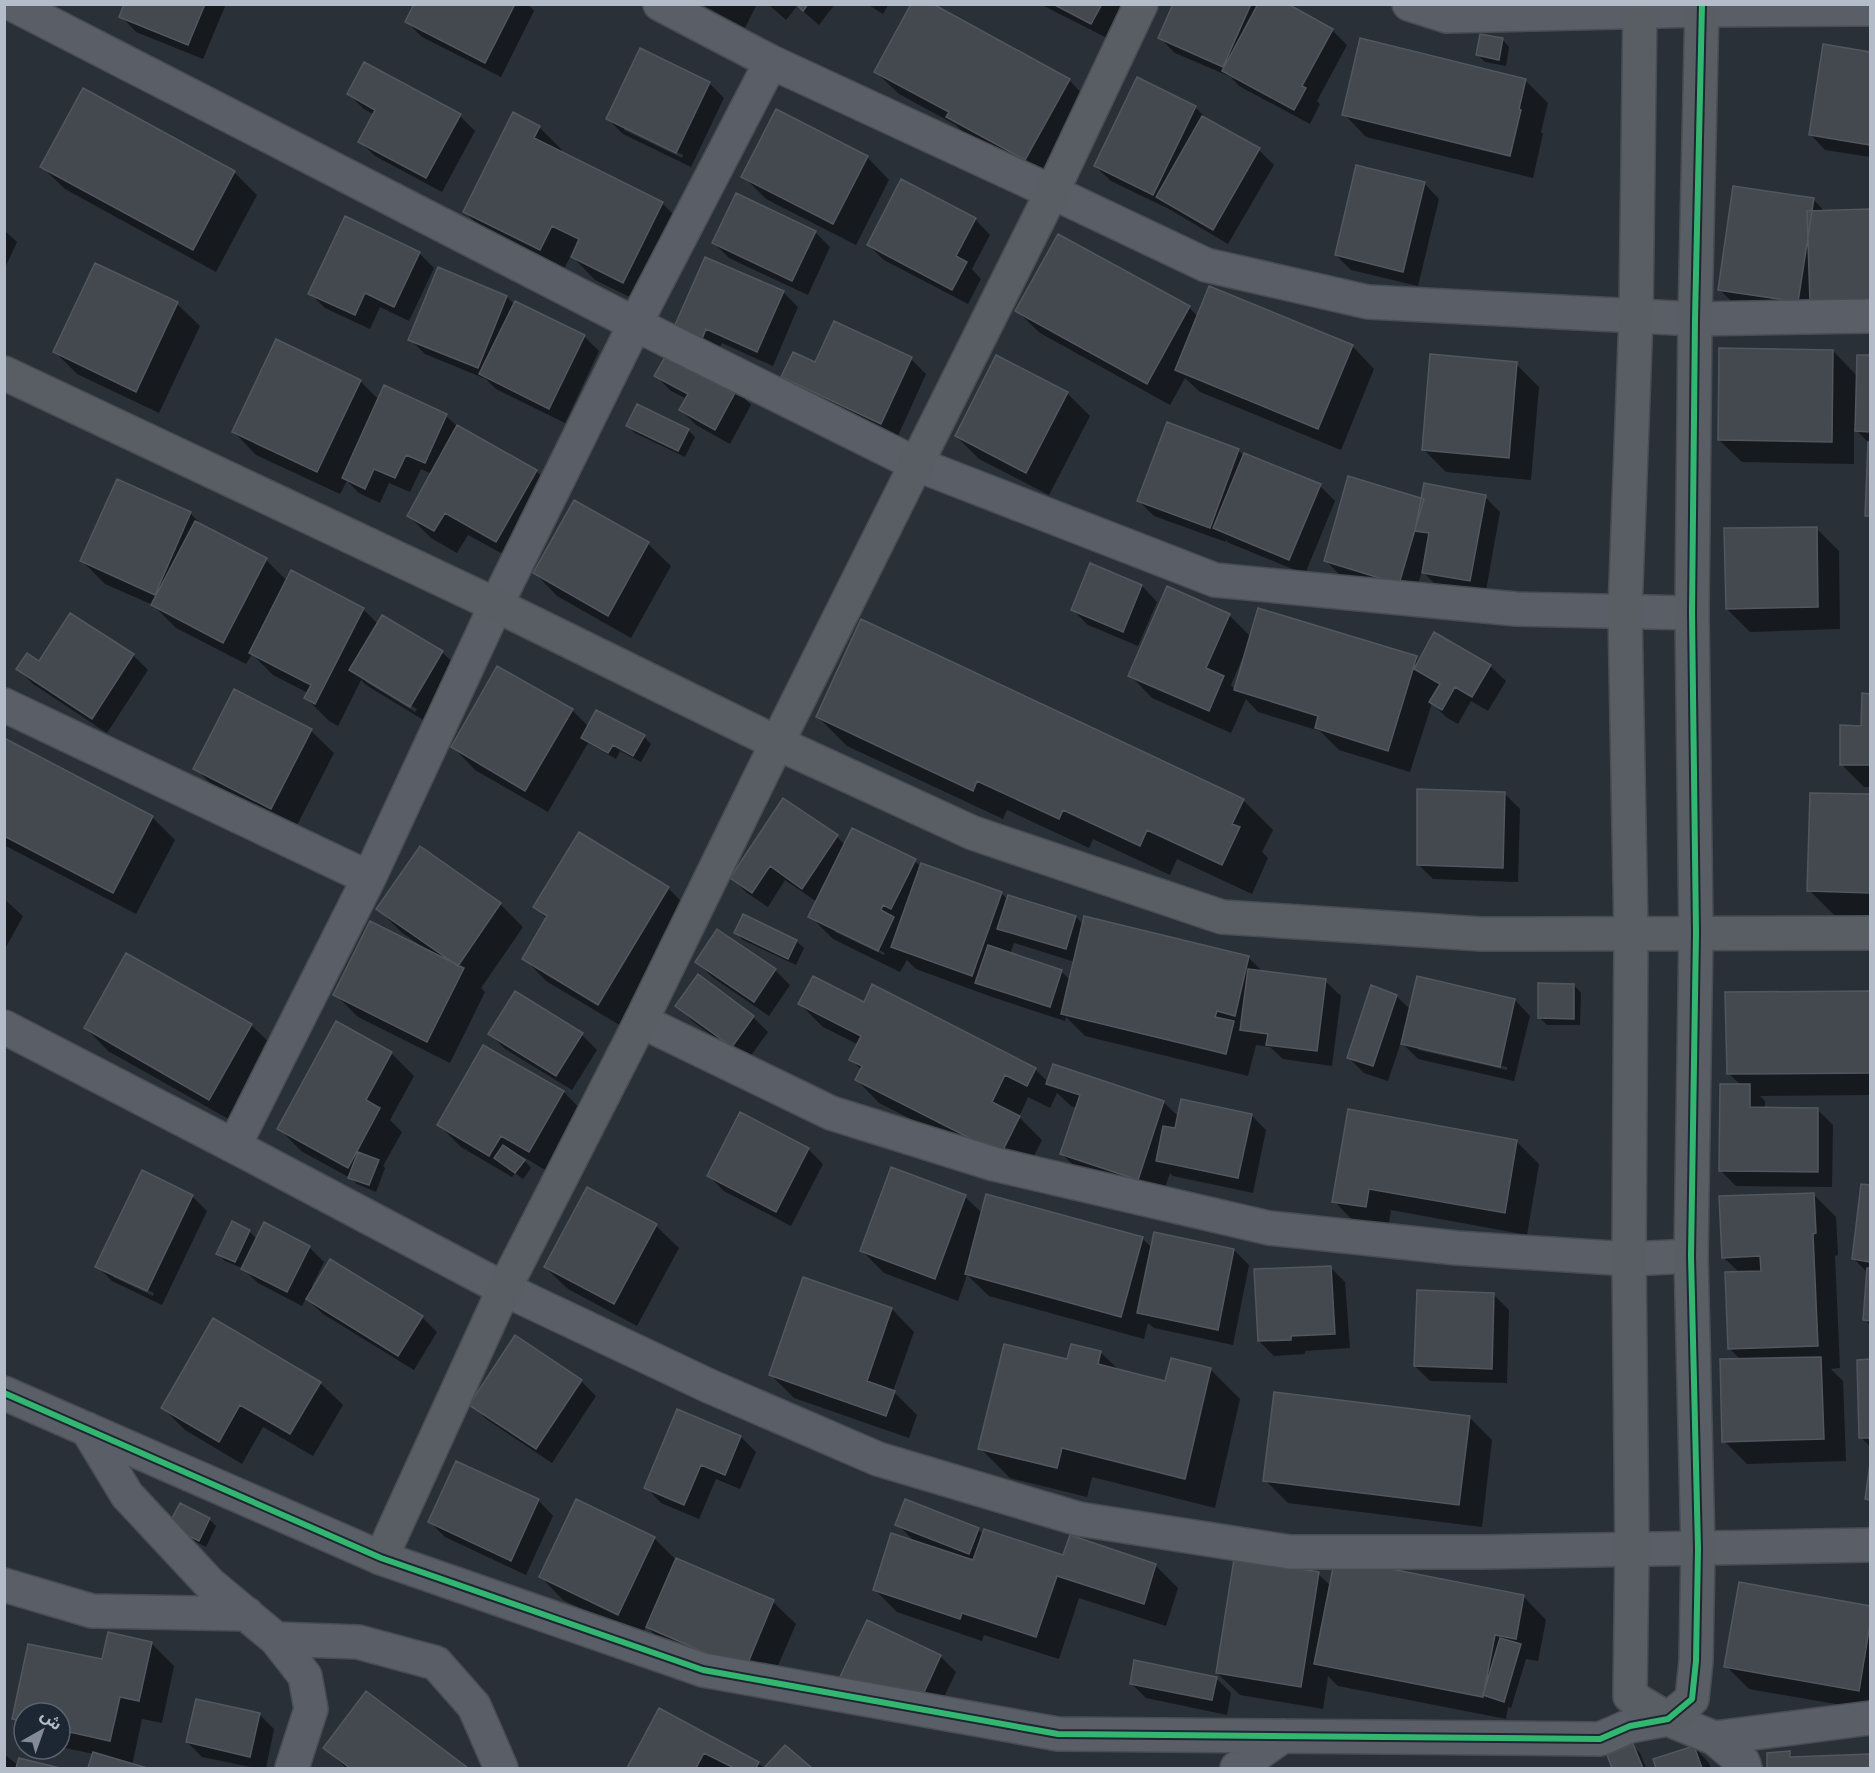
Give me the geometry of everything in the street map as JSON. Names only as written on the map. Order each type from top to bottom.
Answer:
[{"type":"street","points":[[12,4],[635,324],[916,464],[1215,580],[1516,609],[1692,613]]},
{"type":"street","points":[[660,4],[771,62],[1206,265],[1368,303],[1695,318],[1870,316]]},
{"type":"street","points":[[381,1558],[504,1289],[641,1021],[1052,192],[1141,4]]},
{"type":"street","points":[[1409,4],[1447,16],[1640,8],[1870,9]]},
{"type":"street","points":[[4,1393],[381,1558],[703,1670],[1058,1734],[1600,1738],[1630,1726],[1668,1719],[1692,1699],[1696,1661],[1698,1549],[1691,1256],[1696,933],[1692,613],[1695,318],[1702,7]]},
{"type":"street","points":[[1640,8],[1636,316],[1625,611],[1631,934],[1629,1259],[1632,1550],[1630,1696],[1668,1719],[1714,1738],[1743,1762],[1745,1768]]},
{"type":"street","points":[[234,1146],[369,879],[496,605],[635,324],[771,62]]},
{"type":"street","points":[[4,373],[496,605],[777,743],[973,833],[1222,917],[1481,934],[1870,933]]},
{"type":"street","points":[[4,705],[369,879]]},
{"type":"street","points":[[641,1021],[831,1113],[994,1164],[1269,1228],[1456,1248],[1629,1259],[1691,1256]]},
{"type":"street","points":[[4,1027],[504,1289],[709,1386],[878,1459],[1079,1519],[1290,1552],[1632,1550],[1870,1545]]},
{"type":"street","points":[[87,1429],[127,1495],[210,1584],[276,1639],[305,1676],[311,1709],[292,1768]]},
{"type":"street","points":[[6,1589],[92,1611],[246,1614]]},
{"type":"street","points":[[276,1639],[358,1642],[436,1663],[474,1706],[501,1768]]},
{"type":"street","points":[[1714,1738],[1870,1718]]},
{"type":"street","points":[[1237,1768],[1283,1736]]},
{"type":"building","points":[[124,4],[205,4],[188,45],[119,17]]},
{"type":"building","points":[[414,4],[515,4],[485,63],[405,22]]},
{"type":"building","points":[[796,4],[808,4],[803,11]]},
{"type":"building","points":[[911,4],[933,4],[1070,79],[1025,160],[946,117],[949,112],[874,72]]},
{"type":"building","points":[[1053,4],[1102,4],[1091,24]]},
{"type":"building","points":[[1173,4],[1251,4],[1223,67],[1158,38]]},
{"type":"building","points":[[1258,4],[1288,4],[1333,29],[1302,86],[1306,88],[1294,110],[1222,71]]},
{"type":"building","points":[[1480,34],[1503,38],[1499,60],[1476,55]]},
{"type":"building","points":[[1360,38],[1526,79],[1510,156],[1342,115]]},
{"type":"building","points":[[1823,44],[1870,52],[1870,145],[1809,135]]},
{"type":"building","points":[[640,48],[710,82],[676,153],[606,119]]},
{"type":"building","points":[[364,62],[461,114],[426,178],[358,142],[375,110],[347,94]]},
{"type":"building","points":[[1137,77],[1196,106],[1153,195],[1094,166]]},
{"type":"building","points":[[83,88],[235,171],[193,250],[40,167]]},
{"type":"building","points":[[776,109],[868,156],[833,224],[741,177]]},
{"type":"building","points":[[513,112],[540,126],[534,138],[663,202],[623,283],[571,257],[579,239],[552,226],[540,250],[463,212]]},
{"type":"building","points":[[1202,116],[1260,148],[1213,230],[1156,197]]},
{"type":"building","points":[[1356,165],[1425,182],[1403,272],[1335,255]]},
{"type":"building","points":[[901,179],[976,218],[956,256],[967,262],[952,290],[867,245]]},
{"type":"building","points":[[1733,186],[1814,198],[1798,302],[1718,290]]},
{"type":"building","points":[[736,193],[816,231],[792,281],[712,243]]},
{"type":"building","points":[[1870,209],[1870,301],[1810,302],[1807,211]]},
{"type":"building","points":[[345,216],[420,252],[394,307],[365,293],[355,315],[308,294]]},
{"type":"building","points":[[1058,234],[1190,306],[1147,384],[1015,311]]},
{"type":"building","points":[[705,257],[784,291],[757,352],[706,329],[702,339],[674,327]]},
{"type":"building","points":[[95,263],[178,302],[136,392],[53,352]]},
{"type":"building","points":[[438,267],[507,296],[478,368],[408,340]]},
{"type":"building","points":[[1209,286],[1353,345],[1318,429],[1175,370]]},
{"type":"building","points":[[515,301],[585,335],[549,409],[479,374]]},
{"type":"building","points":[[834,321],[912,357],[881,424],[781,377],[793,352],[815,362]]},
{"type":"building","points":[[276,339],[361,380],[317,472],[232,432]]},
{"type":"building","points":[[1719,348],[1833,350],[1832,442],[1718,440]]},
{"type":"building","points":[[668,352],[737,389],[715,430],[679,410],[688,394],[654,376]]},
{"type":"building","points":[[1430,354],[1517,362],[1509,458],[1422,450]]},
{"type":"building","points":[[996,355],[1068,392],[1026,473],[955,436]]},
{"type":"building","points":[[1857,355],[1870,355],[1870,432],[1855,431]]},
{"type":"building","points":[[384,385],[447,414],[425,463],[406,455],[395,478],[374,469],[365,489],[342,478]]},
{"type":"building","points":[[637,404],[689,429],[678,451],[626,426]]},
{"type":"building","points":[[1167,422],[1239,449],[1210,528],[1137,501]]},
{"type":"building","points":[[457,425],[537,470],[496,542],[445,513],[434,531],[407,516]]},
{"type":"building","points":[[1868,442],[1870,443],[1870,516],[1865,516]]},
{"type":"building","points":[[1244,453],[1321,484],[1289,560],[1213,528]]},
{"type":"building","points":[[1348,476],[1424,499],[1399,584],[1324,561]]},
{"type":"building","points":[[117,479],[191,512],[155,595],[80,561]]},
{"type":"building","points":[[1424,483],[1486,495],[1470,581],[1422,573],[1429,533],[1415,531]]},
{"type":"building","points":[[574,500],[649,542],[608,616],[533,573]]},
{"type":"building","points":[[195,521],[267,558],[223,643],[151,605]]},
{"type":"building","points":[[1817,527],[1818,607],[1726,609],[1724,528]]},
{"type":"building","points":[[1090,563],[1142,585],[1123,632],[1071,610]]},
{"type":"building","points":[[291,570],[364,608],[315,704],[304,698],[311,685],[249,653]]},
{"type":"building","points":[[1167,586],[1230,614],[1206,668],[1224,676],[1209,711],[1128,676]]},
{"type":"building","points":[[1258,608],[1417,656],[1388,751],[1315,728],[1318,716],[1234,690]]},
{"type":"building","points":[[70,613],[134,654],[92,719],[16,669],[27,653],[39,661]]},
{"type":"building","points":[[382,615],[443,651],[410,707],[349,670]]},
{"type":"building","points":[[861,619],[1244,799],[1232,824],[1240,827],[1222,865],[1147,830],[1140,846],[1063,810],[1059,819],[977,781],[973,791],[816,717]]},
{"type":"building","points":[[1434,632],[1491,665],[1472,697],[1455,687],[1442,710],[1429,702],[1440,684],[1414,669]]},
{"type":"building","points":[[497,666],[573,709],[525,791],[451,747]]},
{"type":"building","points":[[234,689],[312,729],[271,809],[193,769]]},
{"type":"building","points":[[1862,693],[1870,694],[1870,765],[1840,765],[1840,725],[1861,726]]},
{"type":"building","points":[[596,710],[645,735],[633,756],[613,745],[608,753],[581,738]]},
{"type":"building","points":[[4,738],[153,816],[113,893],[4,836]]},
{"type":"building","points":[[1417,789],[1505,792],[1503,868],[1417,865]]},
{"type":"building","points":[[1810,793],[1870,794],[1870,893],[1807,891]]},
{"type":"building","points":[[783,798],[838,835],[802,889],[770,866],[752,893],[730,878]]},
{"type":"building","points":[[852,828],[916,859],[891,909],[883,905],[881,910],[894,917],[878,951],[808,917]]},
{"type":"building","points":[[579,832],[669,887],[598,1005],[522,959],[547,916],[533,907]]},
{"type":"building","points":[[420,846],[501,903],[458,966],[376,909]]},
{"type":"building","points":[[921,863],[1002,892],[972,976],[891,947]]},
{"type":"building","points":[[1008,895],[1076,916],[1066,949],[997,929]]},
{"type":"building","points":[[743,914],[797,940],[788,959],[734,933]]},
{"type":"building","points":[[1084,916],[1249,956],[1235,1016],[1217,1011],[1215,1017],[1234,1021],[1226,1054],[1061,1014]]},
{"type":"building","points":[[370,921],[464,968],[427,1042],[333,995]]},
{"type":"building","points":[[717,929],[776,969],[754,1002],[695,962]]},
{"type":"building","points":[[988,945],[1062,970],[1050,1007],[975,983]]},
{"type":"building","points":[[126,953],[252,1024],[209,1100],[84,1028]]},
{"type":"building","points":[[1248,969],[1326,979],[1317,1051],[1266,1045],[1268,1034],[1240,1030]]},
{"type":"building","points":[[698,974],[754,1016],[732,1047],[675,1006]]},
{"type":"building","points":[[813,976],[864,1002],[872,984],[1036,1068],[1027,1086],[1005,1075],[992,1102],[1020,1116],[1001,1154],[855,1080],[862,1066],[849,1060],[861,1036],[798,1004]]},
{"type":"building","points":[[1417,976],[1515,999],[1500,1067],[1401,1044]]},
{"type":"building","points":[[1538,983],[1574,984],[1574,1019],[1538,1018]]},
{"type":"building","points":[[1371,985],[1397,995],[1373,1066],[1347,1058]]},
{"type":"building","points":[[515,991],[583,1033],[556,1076],[488,1034]]},
{"type":"building","points":[[1870,991],[1870,1073],[1727,1074],[1725,992]]},
{"type":"building","points":[[336,1021],[392,1052],[366,1100],[380,1108],[348,1168],[277,1129]]},
{"type":"building","points":[[483,1045],[564,1091],[529,1152],[501,1136],[489,1156],[437,1125]]},
{"type":"building","points":[[1053,1064],[1164,1101],[1138,1180],[1060,1154],[1080,1095],[1046,1084]]},
{"type":"building","points":[[1720,1084],[1750,1084],[1750,1107],[1818,1108],[1818,1172],[1719,1171]]},
{"type":"building","points":[[1181,1099],[1252,1114],[1238,1178],[1156,1161],[1163,1126],[1175,1128]]},
{"type":"building","points":[[1348,1109],[1517,1140],[1505,1213],[1369,1189],[1366,1207],[1332,1202]]},
{"type":"building","points":[[740,1112],[809,1148],[776,1212],[707,1176]]},
{"type":"building","points":[[503,1145],[525,1160],[515,1173],[494,1158]]},
{"type":"building","points":[[358,1152],[379,1160],[369,1185],[348,1178]]},
{"type":"building","points":[[891,1167],[966,1195],[935,1279],[860,1251]]},
{"type":"building","points":[[142,1170],[193,1195],[147,1291],[95,1267]]},
{"type":"building","points":[[1861,1184],[1870,1185],[1870,1262],[1852,1259]]},
{"type":"building","points":[[587,1187],[657,1224],[614,1304],[544,1267]]},
{"type":"building","points":[[1814,1193],[1816,1233],[1813,1234],[1818,1346],[1728,1349],[1725,1272],[1761,1271],[1760,1256],[1722,1258],[1719,1196]]},
{"type":"building","points":[[986,1194],[1143,1237],[1121,1317],[965,1274]]},
{"type":"building","points":[[232,1221],[250,1230],[235,1262],[216,1254]]},
{"type":"building","points":[[264,1222],[310,1246],[287,1292],[241,1269]]},
{"type":"building","points":[[1154,1232],[1234,1249],[1218,1330],[1137,1313]]},
{"type":"building","points":[[330,1259],[423,1316],[398,1356],[306,1299]]},
{"type":"building","points":[[1331,1266],[1335,1334],[1291,1336],[1291,1340],[1258,1341],[1254,1269]]},
{"type":"building","points":[[1867,1268],[1870,1268],[1870,1321],[1863,1320]]},
{"type":"building","points":[[803,1277],[892,1308],[867,1381],[895,1391],[886,1416],[769,1375]]},
{"type":"building","points":[[1417,1290],[1494,1293],[1492,1369],[1414,1366]]},
{"type":"building","points":[[213,1318],[321,1382],[290,1434],[240,1405],[219,1442],[161,1408]]},
{"type":"building","points":[[515,1335],[582,1380],[536,1449],[469,1405]]},
{"type":"building","points":[[1004,1344],[1067,1359],[1071,1344],[1101,1351],[1098,1364],[1165,1381],[1171,1358],[1211,1368],[1185,1479],[1062,1448],[1057,1468],[978,1449]]},
{"type":"building","points":[[1821,1357],[1824,1439],[1722,1442],[1720,1359]]},
{"type":"building","points":[[1870,1359],[1870,1438],[1859,1438],[1857,1360]]},
{"type":"building","points":[[1274,1392],[1470,1416],[1459,1505],[1263,1481]]},
{"type":"building","points":[[677,1409],[741,1436],[725,1475],[701,1465],[684,1505],[644,1488]]},
{"type":"building","points":[[456,1461],[539,1499],[511,1561],[428,1522]]},
{"type":"building","points":[[1870,1464],[1870,1500],[1865,1499]]},
{"type":"building","points":[[576,1499],[655,1537],[618,1615],[539,1577]]},
{"type":"building","points":[[905,1499],[979,1528],[969,1554],[895,1525]]},
{"type":"building","points":[[180,1503],[210,1518],[199,1541],[168,1526]]},
{"type":"building","points":[[984,1529],[1063,1555],[1070,1535],[1156,1564],[1144,1604],[1057,1576],[1036,1637],[962,1613],[960,1619],[873,1590],[891,1533],[973,1560]]},
{"type":"building","points":[[676,1558],[774,1600],[745,1670],[646,1627]]},
{"type":"building","points":[[1335,1558],[1524,1595],[1516,1639],[1495,1635],[1483,1697],[1314,1664]]},
{"type":"building","points":[[1234,1559],[1319,1572],[1301,1687],[1216,1673]]},
{"type":"building","points":[[1739,1582],[1870,1606],[1870,1624],[1859,1691],[1724,1667]]},
{"type":"building","points":[[867,1620],[941,1655],[915,1712],[840,1677]]},
{"type":"building","points":[[108,1632],[152,1642],[139,1701],[120,1697],[110,1741],[72,1733],[72,1701],[16,1701],[28,1644],[102,1659]]},
{"type":"building","points":[[1500,1638],[1521,1644],[1504,1702],[1483,1695]]},
{"type":"building","points":[[1134,1660],[1217,1677],[1212,1700],[1130,1684]]},
{"type":"building","points":[[366,1691],[468,1768],[350,1768],[323,1748]]},
{"type":"building","points":[[196,1699],[260,1713],[250,1757],[186,1742]]},
{"type":"building","points":[[659,1708],[759,1762],[756,1768],[734,1768],[704,1753],[696,1768],[627,1768]]},
{"type":"building","points":[[1633,1744],[1643,1768],[1612,1768],[1607,1755]]},
{"type":"building","points":[[785,1745],[812,1768],[764,1768]]},
{"type":"building","points":[[1694,1746],[1702,1768],[1656,1768],[1653,1759]]},
{"type":"building","points":[[1790,1751],[1790,1757],[1870,1754],[1870,1768],[1767,1768],[1767,1753]]},
{"type":"building","points":[[93,1752],[147,1768],[88,1768]]},
{"type":"building","points":[[18,1761],[31,1761],[60,1768],[16,1768]]},
{"type":"cycle path","points":[[4,1393],[381,1558],[703,1670],[1058,1734],[1600,1739],[1630,1726],[1668,1719],[1692,1699],[1696,1661],[1698,1549],[1691,1256],[1696,933],[1692,613],[1695,319],[1702,4]]}]
